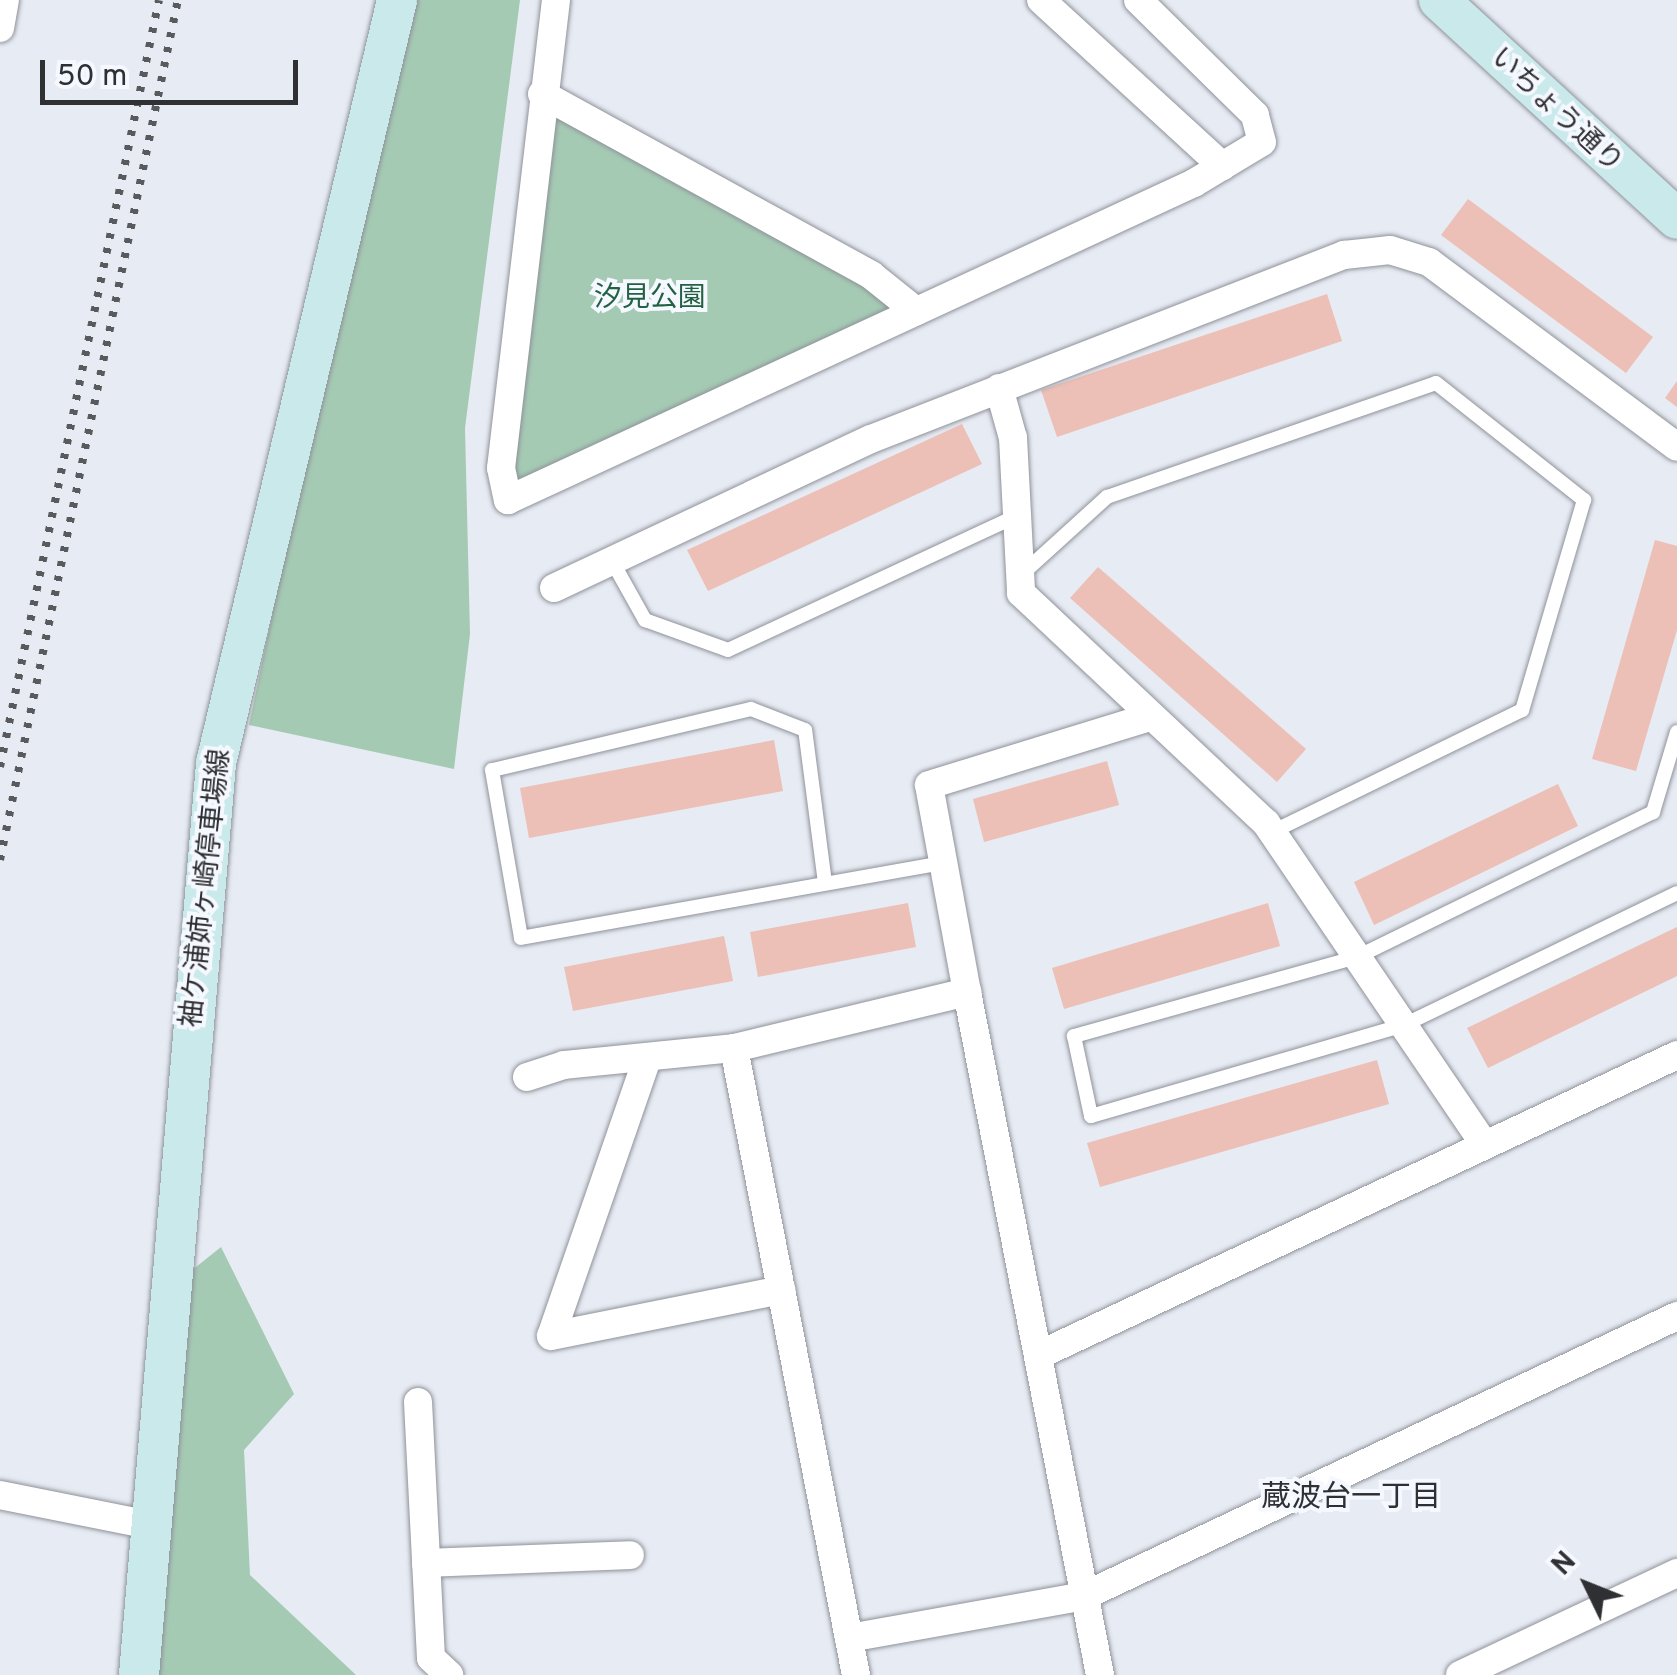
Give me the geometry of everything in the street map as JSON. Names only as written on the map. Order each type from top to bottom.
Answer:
[{"type":"main road","name":"袖ケ浦姉ヶ崎停車場線","points":[[138,1675],[216,763],[397,0]]},
{"type":"main road","name":"いちょう通り","points":[[1438,0],[1677,218]]},
{"type":"street","points":[[0,28],[5,0]]},
{"type":"street","points":[[556,0],[501,468],[508,500],[916,312],[1222,166],[1262,142],[1256,115],[1138,0]]},
{"type":"street","points":[[1041,0],[1222,166]]},
{"type":"street","points":[[542,94],[871,275],[916,312]]},
{"type":"street","points":[[554,588],[870,438],[1344,254],[1390,250],[1429,262],[1677,447]]},
{"type":"street","points":[[1000,388],[1013,438],[1021,593],[1058,634],[1272,832],[1485,1145]]},
{"type":"street","points":[[1100,1675],[929,785],[1150,717]]},
{"type":"street","points":[[527,1077],[564,1065],[734,1048],[967,992]]},
{"type":"street","points":[[734,1048],[856,1675]]},
{"type":"street","points":[[1039,1355],[1677,1055]]},
{"type":"street","points":[[646,1059],[551,1336],[781,1290]]},
{"type":"street","points":[[849,1638],[1084,1596],[1677,1316]]},
{"type":"street","points":[[418,1402],[431,1658],[449,1675]]},
{"type":"street","points":[[0,1495],[150,1524]]},
{"type":"street","points":[[426,1563],[630,1555]]},
{"type":"street","points":[[1460,1675],[1677,1573]]},
{"type":"lane","points":[[1020,576],[1107,497],[1436,382],[1584,500],[1522,710],[1272,832]]},
{"type":"lane","points":[[612,561],[645,620],[728,650],[1017,516]]},
{"type":"lane","points":[[825,883],[805,730],[751,709],[492,770],[521,938],[944,863]]},
{"type":"lane","points":[[1677,732],[1653,812],[1357,957],[1074,1036],[1091,1116],[1404,1026],[1677,893]]},
{"type":"green space","points":[[401,0],[520,0],[465,428],[470,634],[454,769],[249,725]]},
{"type":"green space","name":"汐見公園","points":[[542,94],[916,311],[509,500]]},
{"type":"green space","points":[[221,1247],[294,1394],[244,1450],[250,1575],[356,1675],[155,1675],[186,1275]]},
{"type":"building","points":[[1468,199],[1653,337],[1626,373],[1441,235]]},
{"type":"building","points":[[1327,294],[1342,341],[1057,437],[1041,390]]},
{"type":"building","points":[[1677,381],[1677,407],[1665,398]]},
{"type":"building","points":[[962,424],[982,464],[708,591],[687,550]]},
{"type":"building","points":[[1655,540],[1677,546],[1677,630],[1636,771],[1592,759]]},
{"type":"building","points":[[1098,567],[1306,749],[1277,782],[1070,598]]},
{"type":"building","points":[[774,740],[783,791],[529,838],[520,788]]},
{"type":"building","points":[[1107,761],[1119,805],[984,842],[973,799]]},
{"type":"building","points":[[1558,784],[1578,826],[1374,925],[1354,882]]},
{"type":"building","points":[[908,903],[916,947],[758,977],[750,932]]},
{"type":"building","points":[[1268,903],[1280,946],[1064,1009],[1052,968]]},
{"type":"building","points":[[1677,927],[1677,976],[1488,1068],[1467,1028]]},
{"type":"building","points":[[724,936],[733,981],[573,1011],[564,967]]},
{"type":"building","points":[[1377,1060],[1389,1104],[1100,1187],[1087,1143]]},
{"type":"railway","points":[[0,767],[159,0]]},
{"type":"railway","points":[[0,860],[178,0]]},
{"type":"district","name":"蔵波台一丁目","points":[[1351,1499]]}]
